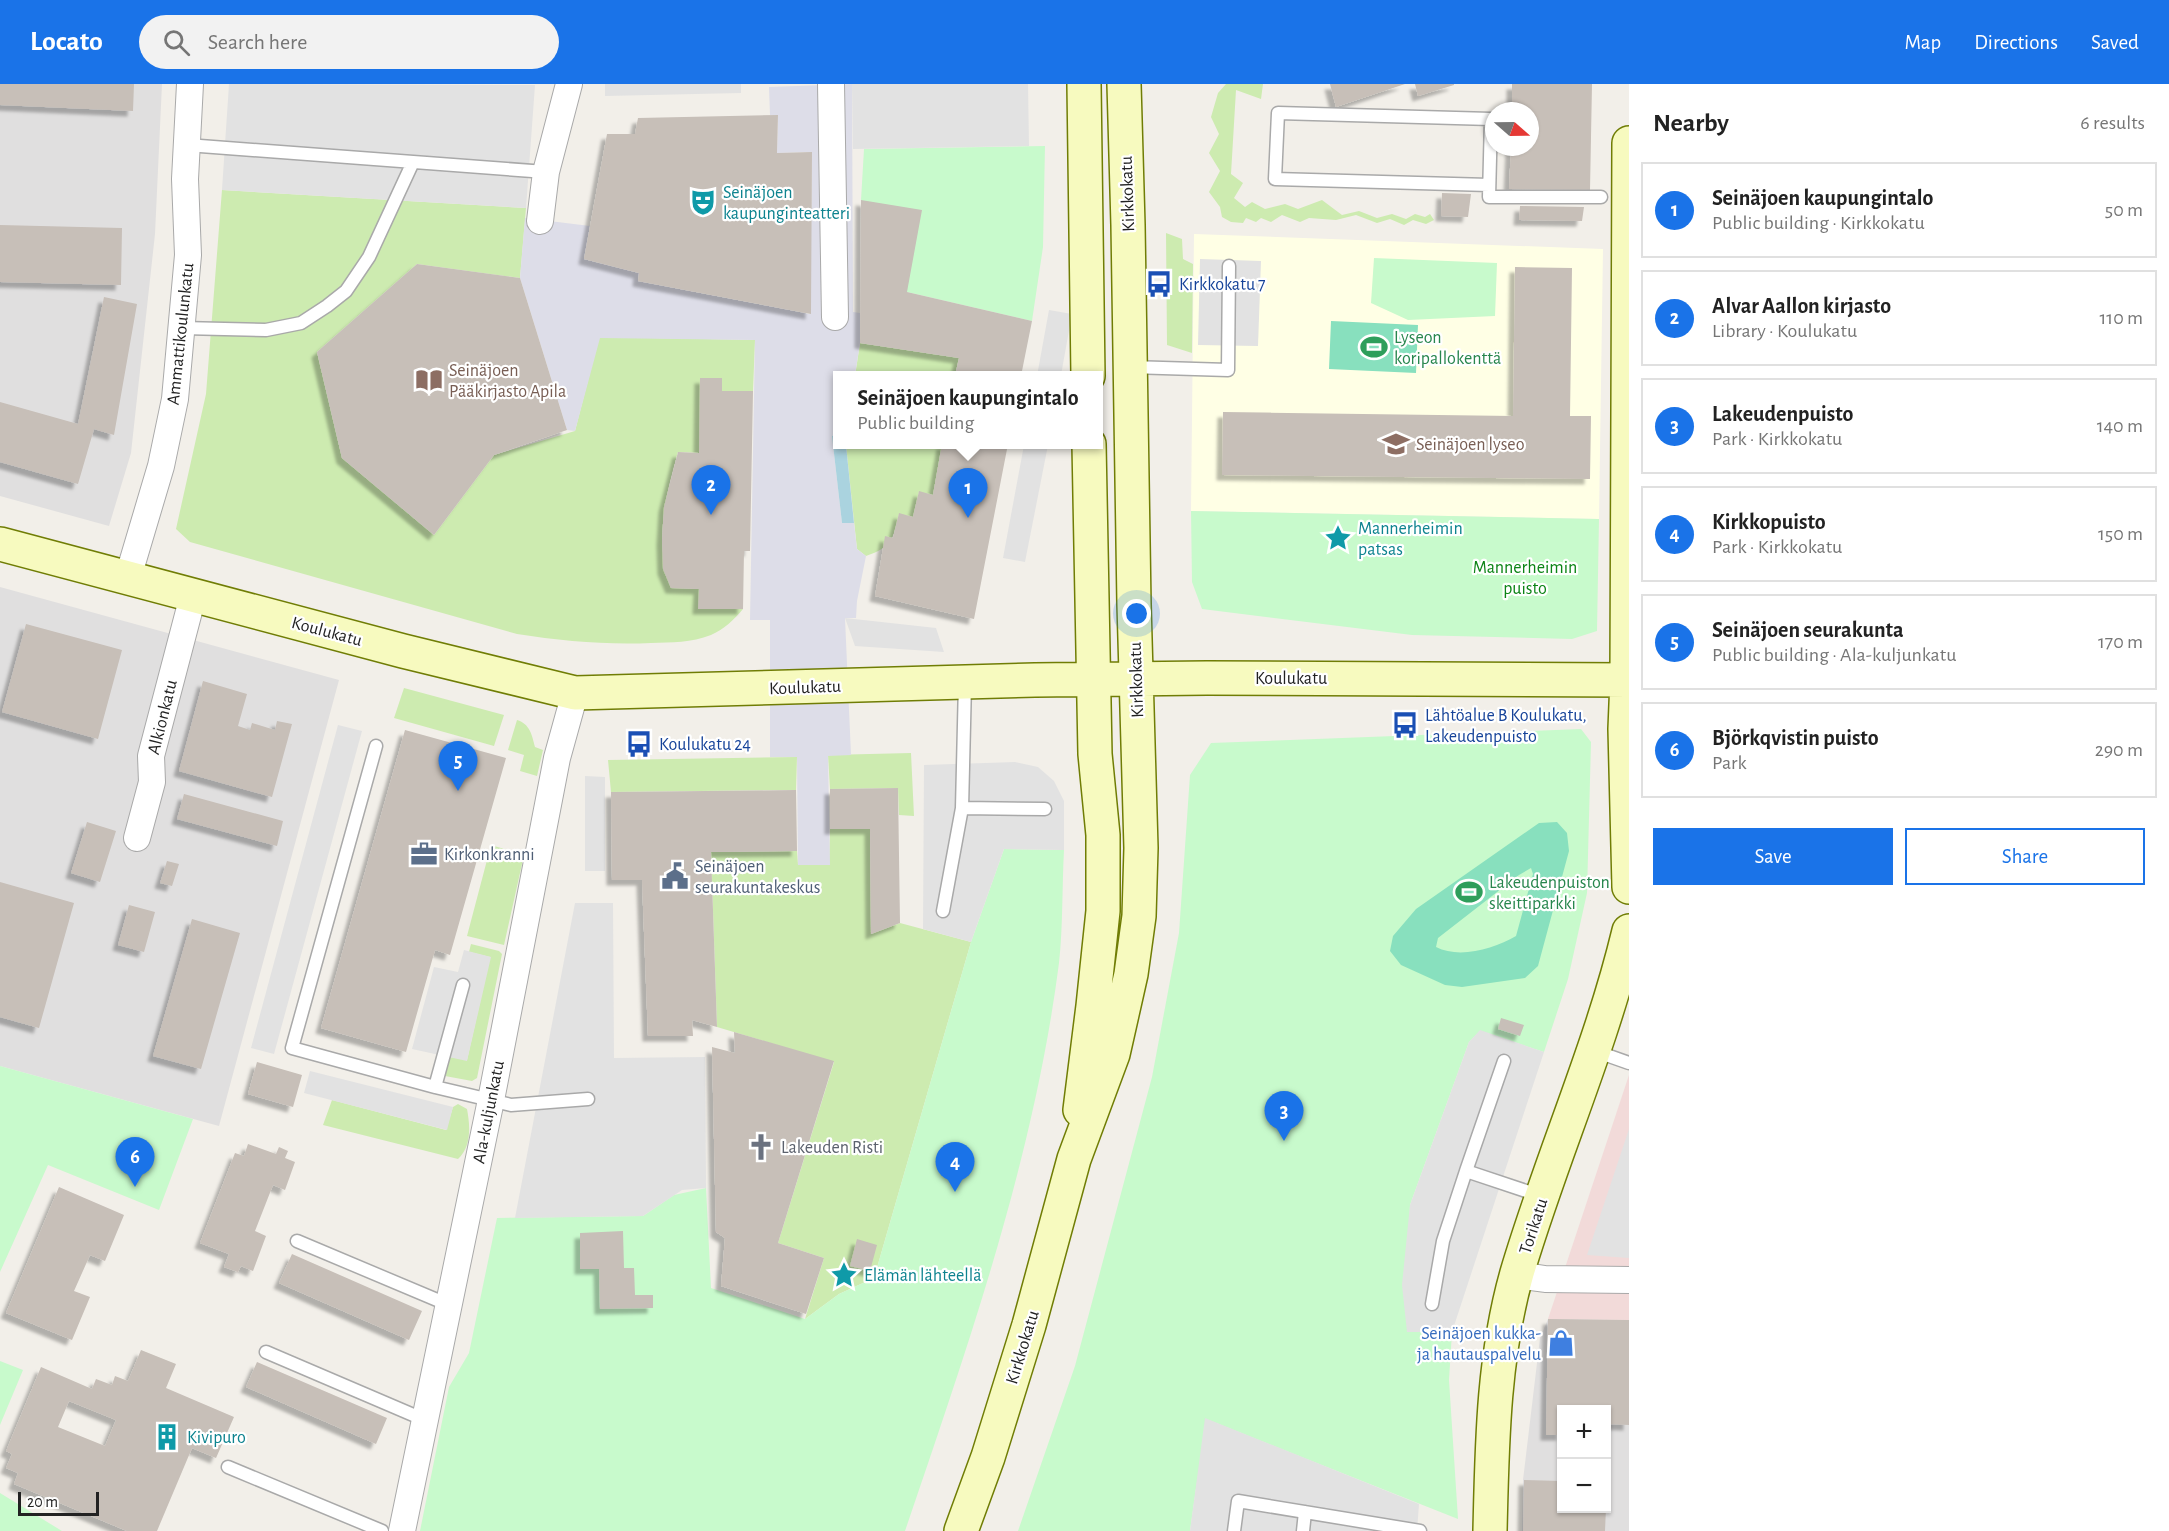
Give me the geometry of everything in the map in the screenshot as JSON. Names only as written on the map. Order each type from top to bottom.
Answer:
[{"type":"street","name":"Ammattikoulunkatu","points":[[128,577],[161,466],[175,399],[188,255],[185,179],[190,84]]},
{"type":"street","points":[[540,221],[546,172],[569,84]]},
{"type":"street","points":[[831,84],[835,317]]},
{"type":"street","points":[[1084,84],[1088,371]]},
{"type":"street","name":"Kirkkokatu","points":[[961,1531],[988,1457],[1029,1325],[1074,1159],[1113,1054],[1131,974],[1139,916],[1141,848],[1124,84]]},
{"type":"street","points":[[1629,143],[1628,680],[1625,729],[1629,887]]},
{"type":"street","name":"Kirkkokatu","points":[[1074,1159],[1103,911],[1103,835],[1095,754],[1089,449]]},
{"type":"street","name":"Koulukatu","points":[[0,544],[413,654],[575,693],[1093,679],[1628,680]]},
{"type":"street","name":"Alkionkatu","points":[[137,838],[152,782],[151,756],[193,596]]},
{"type":"street","name":"Ala-kuljunkatu","points":[[402,1531],[557,758],[575,693]]},
{"type":"street","name":"Torikatu","points":[[1490,1531],[1495,1399],[1502,1342],[1517,1275],[1626,952]]},
{"type":"street","points":[[1517,1275],[1545,1279],[1629,1280]]},
{"type":"lane","points":[[1489,184],[1275,179],[1278,113],[1491,119],[1489,197],[1600,197]]},
{"type":"lane","points":[[187,145],[546,172]]},
{"type":"lane","points":[[182,328],[266,330],[301,323],[327,306],[346,291],[369,256],[413,162]]},
{"type":"lane","points":[[1129,367],[1228,370],[1229,266]]},
{"type":"lane","points":[[943,911],[962,808],[965,682]]},
{"type":"lane","points":[[376,746],[292,1048],[510,1105],[588,1099]]},
{"type":"lane","points":[[962,808],[1045,808]]},
{"type":"lane","points":[[435,1087],[463,985]]},
{"type":"lane","points":[[1594,1051],[1629,1063]]},
{"type":"lane","points":[[1432,1304],[1443,1241],[1504,1061]]},
{"type":"lane","points":[[1466,1171],[1542,1196]]},
{"type":"lane","points":[[297,1241],[449,1305]]},
{"type":"lane","points":[[266,1352],[425,1420]]},
{"type":"lane","points":[[228,1467],[381,1531]]},
{"type":"lane","points":[[1234,1531],[1238,1502],[1305,1512],[1382,1528],[1420,1531]]},
{"type":"lane","points":[[1303,1531],[1305,1512]]},
{"type":"shaded area","points":[[0,84],[162,84],[155,234],[131,453],[109,526],[0,496]]},
{"type":"shaded area","points":[[229,84],[535,85],[526,208],[222,190]]},
{"type":"shaded area","points":[[605,84],[741,84],[741,93],[605,96]]},
{"type":"shaded area","points":[[852,84],[1028,84],[1029,146],[853,149]]},
{"type":"shaded area","points":[[852,84],[853,312],[860,313],[860,343],[856,371],[833,371],[832,436],[842,523],[854,523],[857,549],[866,556],[856,618],[845,618],[851,755],[828,756],[830,865],[798,865],[797,757],[770,757],[770,620],[750,620],[755,340],[600,338],[575,431],[567,430],[520,278],[525,218],[590,226],[584,259],[639,273],[638,281],[810,314],[812,152],[777,153],[778,115],[770,115],[769,87]]},
{"type":"shaded area","name":"Seinäjoen lyseo","points":[[1194,234],[1603,249],[1599,519],[1191,511]]},
{"type":"shaded area","points":[[1200,259],[1261,261],[1258,346],[1198,345]]},
{"type":"shaded area","points":[[1049,310],[1072,314],[1062,371],[1038,371]]},
{"type":"shaded area","points":[[1023,449],[1047,449],[1025,562],[1003,558]]},
{"type":"shaded area","points":[[0,587],[339,680],[219,1126],[0,1066]]},
{"type":"shaded area","points":[[845,618],[936,628],[944,652],[855,646]]},
{"type":"shaded area","points":[[338,725],[362,731],[274,1054],[251,1048]]},
{"type":"shaded area","points":[[1015,762],[1038,767],[1054,781],[1064,801],[1064,850],[1004,849],[971,942],[923,929],[924,765]]},
{"type":"shaded area","points":[[585,776],[605,777],[605,871],[585,871]]},
{"type":"shaded area","points":[[575,903],[613,903],[614,1058],[705,1057],[706,1188],[682,1190],[643,1216],[515,1218]]},
{"type":"shaded area","points":[[464,950],[491,957],[467,1061],[412,1049],[434,967],[458,972]]},
{"type":"shaded area","points":[[1480,1030],[1544,1052],[1452,1332],[1407,1332],[1402,1285],[1410,1205],[1469,1042]]},
{"type":"shaded area","points":[[310,1071],[453,1107],[447,1130],[304,1093]]},
{"type":"shaded area","points":[[1629,1075],[1629,1320],[1548,1319]]},
{"type":"shaded area","points":[[1629,1129],[1629,1258],[1587,1255]]},
{"type":"shaded area","points":[[1548,1319],[1629,1320],[1629,1531],[1522,1531],[1523,1480],[1540,1338]]},
{"type":"shaded area","points":[[1205,1418],[1419,1504],[1417,1531],[1190,1531]]},
{"type":"green space","points":[[1226,84],[1263,84],[1261,99],[1236,90],[1231,174],[1243,183],[1234,198],[1245,207],[1252,202],[1265,209],[1285,204],[1298,209],[1322,200],[1342,215],[1359,211],[1377,218],[1392,214],[1406,219],[1415,214],[1425,217],[1430,214],[1434,220],[1426,224],[1413,220],[1404,225],[1390,219],[1377,223],[1356,215],[1336,220],[1309,218],[1300,222],[1282,215],[1271,222],[1261,218],[1256,222],[1246,218],[1243,223],[1231,222],[1222,217],[1220,207],[1209,192],[1220,171],[1209,153],[1219,134],[1211,117],[1218,93]]},
{"type":"green space","points":[[1045,146],[1043,247],[1032,321],[907,292],[861,200],[864,149]]},
{"type":"green space","points":[[222,190],[526,208],[520,278],[417,264],[317,352],[342,458],[434,535],[494,455],[575,431],[599,337],[755,340],[753,391],[722,391],[722,378],[699,453],[678,452],[669,486],[662,537],[666,571],[671,588],[699,589],[699,609],[743,609],[715,633],[689,641],[617,643],[551,639],[517,634],[190,542],[176,529],[206,394]]},
{"type":"green space","points":[[1166,233],[1182,239],[1183,259],[1193,264],[1192,353],[1167,345]]},
{"type":"green space","points":[[1374,258],[1497,263],[1495,316],[1408,320],[1371,303]]},
{"type":"green space","name":"Lyseon koripallokenttä","points":[[1331,321],[1418,325],[1416,373],[1329,369]]},
{"type":"green space","points":[[860,343],[959,358],[956,371],[856,371]]},
{"type":"green space","points":[[846,449],[941,449],[933,495],[919,492],[913,517],[899,514],[893,536],[881,549],[866,556],[857,549]]},
{"type":"green space","name":"Mannerheimin puisto","points":[[1191,511],[1599,519],[1597,631],[1572,639],[1412,635],[1202,609],[1192,582]]},
{"type":"green space","points":[[404,688],[504,715],[494,746],[394,718]]},
{"type":"green space","points":[[517,720],[528,727],[535,747],[543,750],[537,776],[520,771],[524,755],[508,750]]},
{"type":"green space","points":[[1581,729],[1591,742],[1587,893],[1568,979],[1544,1052],[1480,1031],[1469,1042],[1410,1205],[1407,1332],[1452,1332],[1449,1380],[1458,1519],[1206,1419],[1190,1531],[1018,1531],[1075,1366],[1152,1077],[1179,933],[1190,775],[1211,743]]},
{"type":"green space","points":[[911,753],[914,816],[899,815],[898,788],[830,789],[828,755]]},
{"type":"green space","points":[[797,757],[796,790],[611,792],[608,760]]},
{"type":"green space","name":"Lakeudenpuiston skeittiparkki","points":[[1557,822],[1567,833],[1569,851],[1538,966],[1525,978],[1462,987],[1445,985],[1401,965],[1390,951],[1393,936],[1416,909],[1539,823]],"holes":[[[1531,868],[1533,874],[1516,936],[1476,951],[1455,952],[1436,947],[1438,938],[1519,875]]]},
{"type":"green space","points":[[830,829],[870,829],[871,934],[900,923],[971,942],[874,1278],[839,1294],[805,1319],[824,1258],[778,1243],[834,1062],[717,1027],[711,852],[797,851],[798,865],[829,865]]},
{"type":"green space","points":[[491,845],[524,855],[504,945],[467,936]]},
{"type":"green space","points":[[1004,849],[1064,850],[1059,963],[1048,1036],[1016,1180],[975,1321],[905,1531],[420,1531],[449,1387],[469,1353],[497,1218],[643,1216],[674,1195],[706,1188],[711,1288],[805,1319],[839,1294],[874,1278],[971,942]]},
{"type":"green space","points":[[471,944],[499,951],[502,954],[477,1078],[472,1081],[445,1076],[442,1071],[445,1056],[467,1060],[490,957],[469,952]]},
{"type":"green space","points":[[0,1066],[193,1119],[159,1210],[48,1165],[0,1272]]},
{"type":"green space","points":[[332,1100],[446,1130],[453,1107],[458,1104],[467,1109],[469,1128],[466,1148],[458,1159],[323,1125]]},
{"type":"green space","points":[[0,1361],[23,1370],[0,1425]]},
{"type":"green space","points":[[0,1493],[62,1531],[0,1531]]},
{"type":"water","points":[[833,449],[846,449],[854,523],[842,523]]},
{"type":"building","points":[[0,84],[134,84],[133,111],[0,105]]},
{"type":"building","points":[[1330,84],[1405,84],[1336,107]]},
{"type":"building","points":[[1415,84],[1454,84],[1454,85],[1418,96]]},
{"type":"building","points":[[1512,84],[1592,84],[1590,190],[1509,189],[1511,156],[1539,156],[1539,102],[1512,102]]},
{"type":"building","points":[[778,115],[777,153],[812,152],[811,314],[638,281],[639,273],[584,259],[607,134],[635,134],[638,118]]},
{"type":"building","points":[[1442,193],[1471,194],[1468,217],[1441,216]]},
{"type":"building","points":[[861,200],[922,210],[907,292],[1032,321],[1022,371],[956,371],[959,358],[860,343]]},
{"type":"building","points":[[1520,206],[1584,207],[1582,221],[1519,220]]},
{"type":"building","points":[[0,225],[122,228],[121,285],[0,282]]},
{"type":"building","points":[[417,264],[520,278],[567,430],[494,455],[434,535],[342,458],[317,352]]},
{"type":"building","points":[[1515,267],[1572,268],[1570,416],[1591,416],[1590,479],[1222,475],[1223,412],[1513,416]]},
{"type":"building","points":[[104,297],[137,304],[114,435],[94,429],[78,484],[0,462],[0,402],[78,424]]},
{"type":"building","points":[[700,378],[722,378],[722,391],[753,391],[750,551],[744,551],[743,609],[698,609],[699,589],[671,588],[663,569],[664,507],[678,452],[699,453]]},
{"type":"building","points":[[941,449],[1007,449],[974,619],[875,596],[885,536],[893,538],[899,513],[913,517],[919,491],[933,495]]},
{"type":"building","points":[[26,624],[122,650],[98,739],[2,712]]},
{"type":"building","points":[[203,681],[247,694],[238,726],[250,730],[252,723],[275,730],[277,721],[292,724],[272,797],[179,771]]},
{"type":"building","name":"Kirkonkranni","points":[[405,730],[506,758],[450,955],[435,950],[406,1052],[321,1028]]},
{"type":"building","points":[[898,788],[900,923],[871,934],[870,829],[830,829],[830,789]]},
{"type":"building","points":[[796,790],[797,851],[711,852],[717,1027],[692,1020],[693,1036],[648,1036],[642,880],[612,880],[611,792]]},
{"type":"building","points":[[184,794],[283,821],[277,846],[177,819]]},
{"type":"building","points":[[87,822],[116,831],[100,882],[71,873]]},
{"type":"building","points":[[167,861],[179,864],[172,886],[160,883]]},
{"type":"building","points":[[0,882],[74,903],[39,1028],[0,1017]]},
{"type":"building","points":[[129,905],[155,912],[144,952],[118,945]]},
{"type":"building","points":[[192,919],[240,933],[201,1069],[153,1056]]},
{"type":"building","points":[[1501,1018],[1524,1025],[1520,1036],[1498,1029]]},
{"type":"building","name":"Lakeuden Risti","points":[[734,1032],[834,1061],[778,1243],[824,1258],[806,1314],[721,1286],[725,1238],[716,1232],[712,1047],[735,1053]]},
{"type":"building","points":[[257,1062],[302,1075],[293,1107],[248,1094]]},
{"type":"building","points":[[248,1144],[276,1154],[279,1147],[288,1151],[285,1158],[295,1162],[285,1190],[273,1185],[255,1231],[266,1236],[253,1271],[241,1266],[238,1272],[224,1267],[229,1254],[200,1243],[235,1153],[244,1156]]},
{"type":"building","points":[[59,1187],[124,1215],[105,1261],[90,1255],[74,1291],[90,1297],[72,1340],[6,1313]]},
{"type":"building","points":[[623,1231],[624,1268],[634,1268],[635,1295],[653,1295],[653,1308],[600,1309],[599,1269],[580,1269],[580,1233]]},
{"type":"building","points":[[857,1239],[877,1245],[870,1271],[850,1266]]},
{"type":"building","points":[[292,1254],[422,1311],[409,1340],[279,1283]]},
{"type":"building","points":[[1548,1319],[1629,1320],[1629,1425],[1611,1424],[1611,1405],[1557,1405],[1557,1435],[1546,1435]]},
{"type":"building","name":"Kivipuro","points":[[141,1350],[176,1364],[166,1388],[234,1417],[216,1458],[192,1448],[157,1531],[127,1531],[14,1484],[18,1473],[6,1468],[12,1454],[6,1451],[41,1367],[92,1389],[96,1379],[112,1385],[115,1376],[128,1381]],"holes":[[[69,1401],[116,1420],[105,1446],[58,1427]]]},
{"type":"building","points":[[257,1362],[387,1418],[376,1444],[246,1387]]},
{"type":"building","points":[[1524,1480],[1557,1481],[1557,1513],[1606,1513],[1605,1531],[1523,1531]]},
{"type":"place","name":"Seinäjoen kaupunginteatteri","points":[[703,202]]},
{"type":"place","name":"Kirkkokatu 7","points":[[1159,284]]},
{"type":"place","name":"Lyseon koripallokenttä","points":[[1374,347]]},
{"type":"place","name":"Seinäjoen Pääkirjasto Apila","points":[[429,380]]},
{"type":"place","name":"Seinäjoen lyseo","points":[[1396,444]]},
{"type":"place","name":"Alvar Aallon kirjasto","points":[[711,515]]},
{"type":"place","name":"Seinäjoen kaupungintalo","points":[[968,518]]},
{"type":"place","name":"Mannerheimin patsas","points":[[1338,538]]},
{"type":"place","name":"Lähtöalue B Koulukatu, Lakeudenpuisto","points":[[1405,725]]},
{"type":"place","name":"Koulukatu 24","points":[[639,744]]},
{"type":"place","name":"Seinäjoen seurakunta","points":[[458,791]]},
{"type":"place","name":"Kirkonkranni","points":[[424,854]]},
{"type":"place","name":"Seinäjoen seurakuntakeskus","points":[[675,876]]},
{"type":"place","name":"Lakeudenpuiston skeittiparkki","points":[[1469,892]]},
{"type":"place","name":"Lakeudenpuisto","points":[[1284,1141]]},
{"type":"place","name":"Lakeuden Risti","points":[[761,1147]]},
{"type":"place","name":"Björkqvistin puisto","points":[[135,1187]]},
{"type":"place","name":"Kirkkopuisto","points":[[955,1192]]},
{"type":"place","name":"Elämän lähteellä","points":[[844,1275]]},
{"type":"place","name":"Seinäjoen kukka- ja hautauspalvelu","points":[[1561,1343]]},
{"type":"place","name":"Kivipuro","points":[[167,1437]]}]
